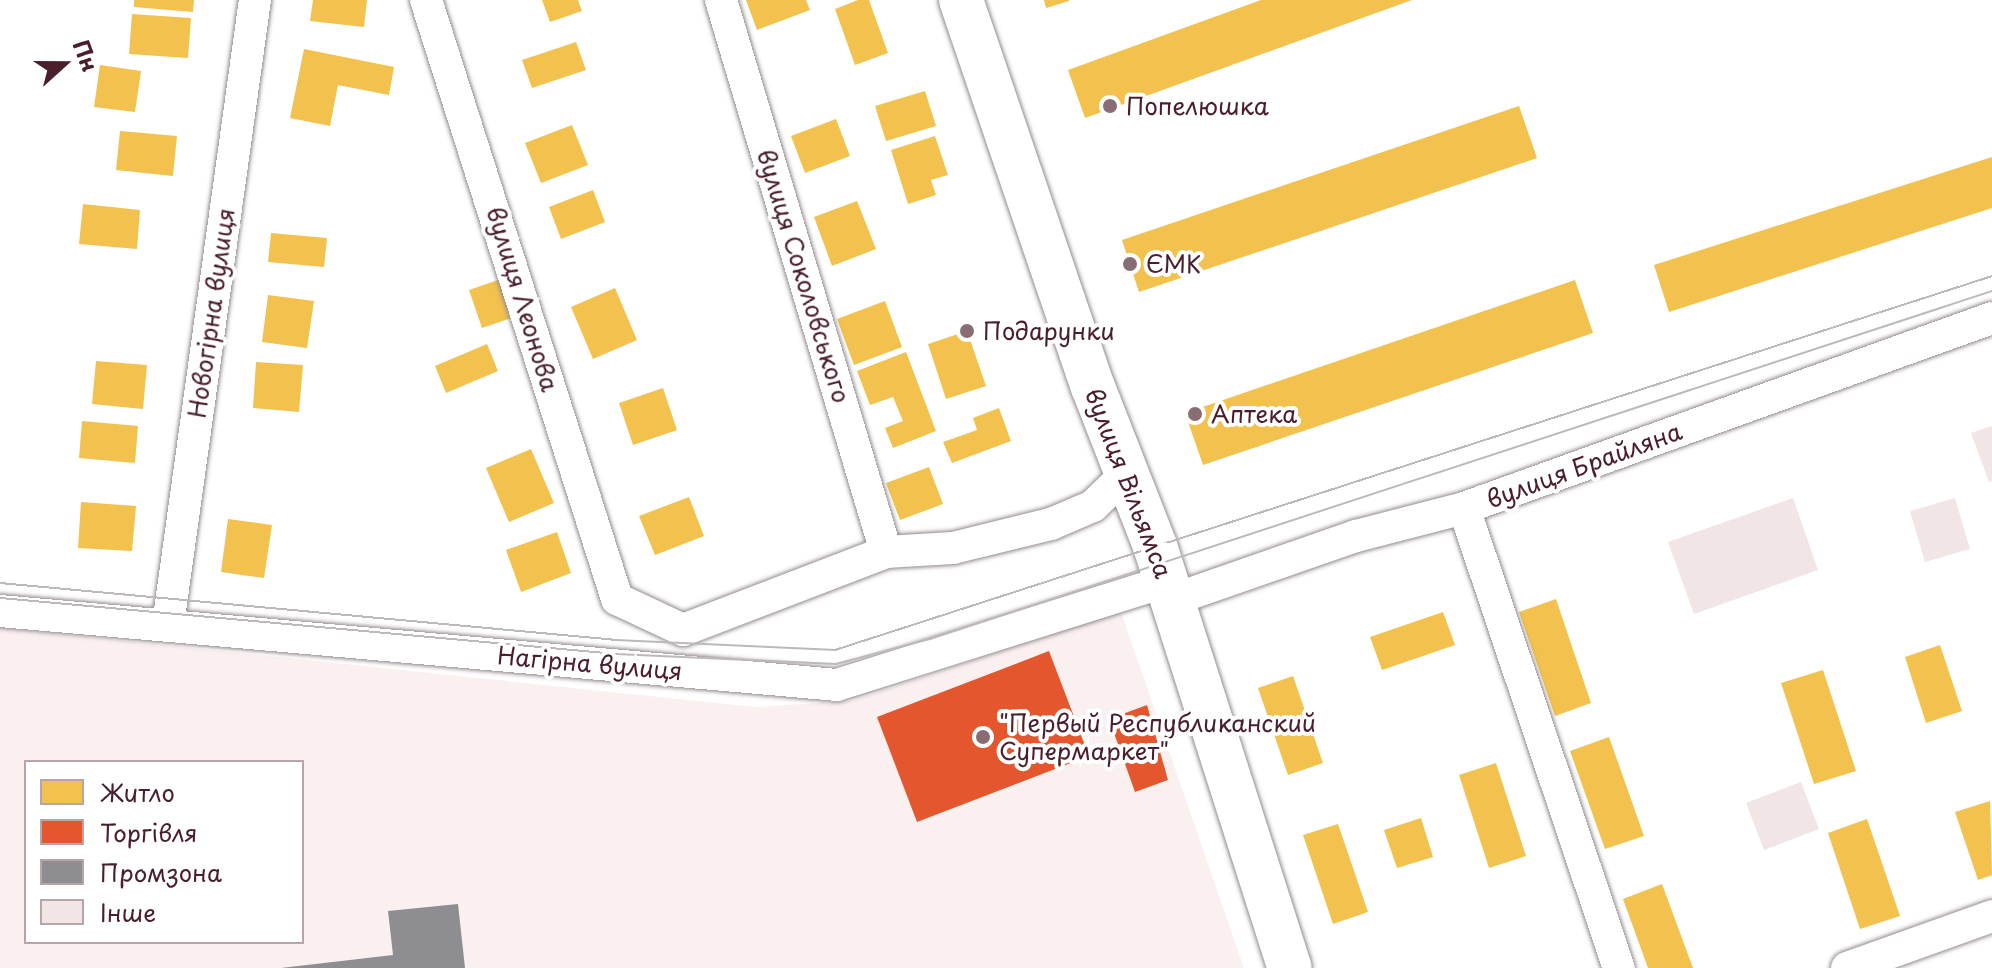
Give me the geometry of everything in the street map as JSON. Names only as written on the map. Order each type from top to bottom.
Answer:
[{"type":"street","name":"Новогірна вулиця","points":[[168,625],[255,0]]},
{"type":"street","name":"вулиця Леонова","points":[[426,0],[617,599],[683,630],[886,552]]},
{"type":"street","name":"вулиця Соколовського","points":[[721,0],[886,552]]},
{"type":"street","name":"вулиця Вільямса","points":[[961,0],[1169,590],[1290,968]]},
{"type":"street","name":"вулиця Брайляна","points":[[1169,590],[1464,508],[1992,318]]},
{"type":"street","points":[[886,552],[953,548],[1051,524],[1093,506],[1126,474]]},
{"type":"street","points":[[1464,508],[1619,968]]},
{"type":"street","name":"Нагірна вулиця","points":[[0,611],[837,685],[1169,590]]},
{"type":"street","points":[[1847,968],[1992,916]]},
{"type":"shaded area","points":[[1121,612],[1244,968],[0,968],[0,628],[755,707],[851,701]]},
{"type":"building: Житло","points":[[134,0],[194,0],[193,12],[134,7]]},
{"type":"building: Житло","points":[[313,0],[367,0],[364,27],[310,21]]},
{"type":"building: Житло","points":[[542,0],[578,0],[582,11],[550,22]]},
{"type":"building: Житло","points":[[746,0],[806,0],[810,10],[757,30]]},
{"type":"building: Житло","points":[[858,0],[869,0],[888,53],[855,65],[835,9]]},
{"type":"building: Житло","points":[[1044,0],[1069,0],[1069,1],[1046,8]]},
{"type":"building: Житло","points":[[1261,0],[1412,0],[1085,118],[1068,70]]},
{"type":"building: Житло","points":[[132,14],[191,18],[188,58],[129,54]]},
{"type":"building: Житло","points":[[576,42],[586,70],[532,88],[522,60]]},
{"type":"building: Житло","points":[[304,49],[394,67],[389,95],[338,85],[330,126],[290,118]]},
{"type":"building: Житло","points":[[100,65],[141,71],[135,112],[94,107]]},
{"type":"building: Житло","points":[[925,91],[936,126],[886,141],[875,106]]},
{"type":"building: Житло","points":[[1519,106],[1537,158],[1139,292],[1122,240]]},
{"type":"building: Житло","points":[[836,119],[850,156],[805,173],[791,136]]},
{"type":"building: Житло","points":[[572,125],[588,165],[541,183],[525,143]]},
{"type":"building: Житло","points":[[120,131],[177,136],[173,176],[116,170]]},
{"type":"building: Житло","points":[[935,136],[948,175],[931,180],[936,195],[908,204],[891,150]]},
{"type":"building: Житло","points":[[1992,157],[1992,208],[1669,312],[1654,265]]},
{"type":"building: Житло","points":[[593,190],[605,222],[561,239],[549,207]]},
{"type":"building: Житло","points":[[857,201],[876,249],[832,266],[814,217]]},
{"type":"building: Житло","points":[[83,204],[140,210],[137,249],[79,244]]},
{"type":"building: Житло","points":[[271,233],[327,238],[324,267],[268,262]]},
{"type":"building: Житло","points":[[504,278],[517,316],[482,328],[469,290]]},
{"type":"building: Житло","points":[[1575,280],[1593,333],[1203,465],[1185,413]]},
{"type":"building: Житло","points":[[615,288],[637,340],[593,359],[571,307]]},
{"type":"building: Житло","points":[[268,295],[314,301],[307,348],[262,342]]},
{"type":"building: Житло","points":[[885,301],[902,347],[854,365],[837,319]]},
{"type":"building: Житло","points":[[967,331],[986,386],[946,399],[928,344]]},
{"type":"building: Житло","points":[[487,344],[498,371],[446,393],[435,366]]},
{"type":"building: Житло","points":[[906,352],[936,431],[893,448],[885,428],[903,421],[893,397],[870,405],[857,371]]},
{"type":"building: Житло","points":[[96,361],[147,365],[143,409],[92,404]]},
{"type":"building: Житло","points":[[256,362],[303,365],[299,412],[253,408]]},
{"type":"building: Житло","points":[[663,388],[677,430],[633,445],[619,403]]},
{"type":"building: Житло","points":[[999,408],[1011,441],[952,463],[943,442],[977,430],[973,418]]},
{"type":"building: Житло","points":[[82,421],[138,426],[135,463],[79,458]]},
{"type":"building: Житло","points":[[531,449],[554,503],[509,522],[486,468]]},
{"type":"building: Житло","points":[[929,467],[943,504],[900,520],[886,483]]},
{"type":"building: Житло","points":[[689,497],[704,536],[655,555],[639,516]]},
{"type":"building: Житло","points":[[81,502],[136,506],[132,551],[78,548]]},
{"type":"building: Житло","points":[[228,519],[272,525],[264,578],[221,572]]},
{"type":"building: Житло","points":[[557,532],[571,573],[521,592],[506,550]]},
{"type":"building: Житло","points":[[1556,599],[1591,703],[1555,716],[1519,612]]},
{"type":"building: Житло","points":[[1443,612],[1455,645],[1382,670],[1370,637]]},
{"type":"building: Житло","points":[[1940,645],[1962,711],[1926,723],[1905,657]]},
{"type":"building: Житло","points":[[1823,670],[1856,771],[1814,784],[1781,683]]},
{"type":"building: Житло","points":[[1293,676],[1323,763],[1288,775],[1258,688]]},
{"type":"building: Житло","points":[[1609,737],[1644,836],[1605,849],[1570,751]]},
{"type":"building: Житло","points":[[1496,763],[1526,856],[1489,868],[1459,775]]},
{"type":"building: Житло","points":[[1990,801],[1992,875],[1978,880],[1955,812]]},
{"type":"building: Житло","points":[[1421,818],[1433,857],[1397,868],[1384,830]]},
{"type":"building: Житло","points":[[1867,819],[1900,916],[1860,929],[1828,833]]},
{"type":"building: Житло","points":[[1338,824],[1368,912],[1333,924],[1303,835]]},
{"type":"building: Житло","points":[[1662,884],[1693,968],[1648,968],[1623,899]]},
{"type":"building: Торгівля","name":"\"Первый Республиканский Супермаркет\"","points":[[1049,651],[1089,756],[917,822],[877,717]]},
{"type":"building: Торгівля","points":[[1147,705],[1168,780],[1135,792],[1109,719]]},
{"type":"building: Промзона","points":[[458,904],[465,968],[281,968],[393,955],[388,911]]},
{"type":"building: Інше","points":[[1992,426],[1992,481],[1989,482],[1971,433]]},
{"type":"building: Інше","points":[[1793,498],[1818,570],[1694,614],[1668,542]]},
{"type":"building: Інше","points":[[1955,498],[1970,549],[1925,562],[1910,511]]},
{"type":"building: Інше","points":[[1801,782],[1819,829],[1764,850],[1746,803]]},
{"type":"tram line","points":[[0,583],[617,640],[835,650],[1992,276]]},
{"type":"tram line","points":[[0,598],[616,654],[836,664],[930,639],[1992,291]]},
{"type":"place","name":"Попелюшка","points":[[1110,106]]},
{"type":"place","name":"ЄМК","points":[[1130,264]]},
{"type":"place","name":"Подарунки","points":[[967,331]]},
{"type":"place","name":"Аптека","points":[[1195,414]]},
{"type":"place","name":"\"Первый Республиканский Супермаркет\"","points":[[983,737]]}]
